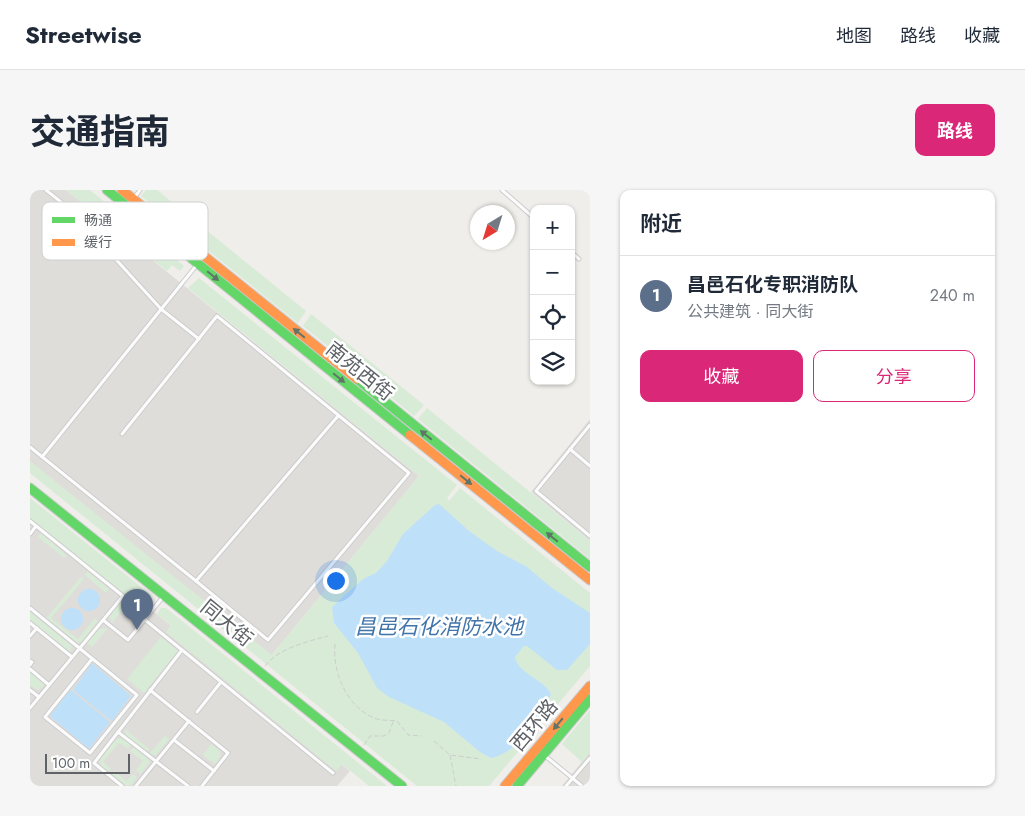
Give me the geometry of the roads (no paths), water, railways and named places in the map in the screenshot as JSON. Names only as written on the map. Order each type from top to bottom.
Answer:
[{"type":"main road","name":"南苑西街","points":[[107,190],[130,202]]},
{"type":"main road","name":"南苑西街","points":[[122,190],[130,202]]},
{"type":"main road","name":"南苑西街","points":[[201,260],[590,567]]},
{"type":"main road","name":"南苑西街","points":[[201,260],[590,580]]},
{"type":"main road","name":"同大街","points":[[30,488],[402,786]]},
{"type":"main road","name":"西环路","points":[[517,786],[540,751],[590,686]]},
{"type":"main road","name":"西环路","points":[[505,786],[590,699]]},
{"type":"lane","points":[[46,190],[61,202]]},
{"type":"lane","points":[[130,202],[140,190]]},
{"type":"lane","points":[[502,190],[530,214]]},
{"type":"lane","points":[[575,256],[579,259]]},
{"type":"lane","points":[[116,260],[161,309],[199,339]]},
{"type":"lane","points":[[42,457],[201,260]]},
{"type":"lane","points":[[30,447],[268,640],[409,473],[217,316],[122,434]]},
{"type":"lane","points":[[196,581],[338,416]]},
{"type":"lane","points":[[590,425],[536,491],[590,536]]},
{"type":"lane","points":[[570,450],[590,466]]},
{"type":"lane","points":[[30,521],[123,596],[30,708]]},
{"type":"lane","points":[[30,534],[36,526]]},
{"type":"lane","points":[[103,620],[128,640],[164,595]]},
{"type":"lane","points":[[30,608],[137,695],[90,753],[45,717],[92,659]]},
{"type":"lane","points":[[144,619],[333,773]]},
{"type":"lane","points":[[30,623],[72,657]]},
{"type":"lane","points":[[30,636],[37,628]]},
{"type":"lane","points":[[122,786],[94,763],[182,650]]},
{"type":"lane","points":[[30,661],[32,662],[30,665]]},
{"type":"lane","points":[[30,669],[49,685]]},
{"type":"lane","points":[[197,712],[221,682]]},
{"type":"lane","points":[[30,690],[39,697]]},
{"type":"lane","points":[[150,690],[228,753],[202,786]]},
{"type":"lane","points":[[136,786],[189,721]]},
{"type":"lane","points":[[118,732],[188,786]]},
{"type":"lane","points":[[174,740],[214,771]]},
{"type":"lane","points":[[540,751],[582,786]]},
{"type":"lane","points":[[566,786],[590,758]]},
{"type":"water","name":"昌邑石化消防水池","points":[[439,504],[469,531],[497,551],[527,567],[552,588],[590,613],[590,644],[567,670],[557,670],[527,646],[524,646],[515,657],[521,668],[543,684],[551,694],[535,724],[519,742],[501,755],[491,758],[480,752],[444,722],[389,697],[377,688],[358,653],[334,623],[332,607],[363,579],[376,573],[387,561],[403,534],[435,505]]},
{"type":"water","points":[[89,589],[97,592],[100,600],[97,608],[89,611],[81,608],[78,600],[81,592]]},
{"type":"water","points":[[72,608],[80,611],[83,619],[80,627],[72,630],[64,627],[61,619],[64,611]]},
{"type":"water","points":[[92,663],[131,696],[112,721],[73,690]]},
{"type":"water","points":[[69,691],[72,691],[110,722],[89,749],[50,716]]},
{"type":"place","name":"昌邑石化专职消防队","points":[[137,630]]}]
